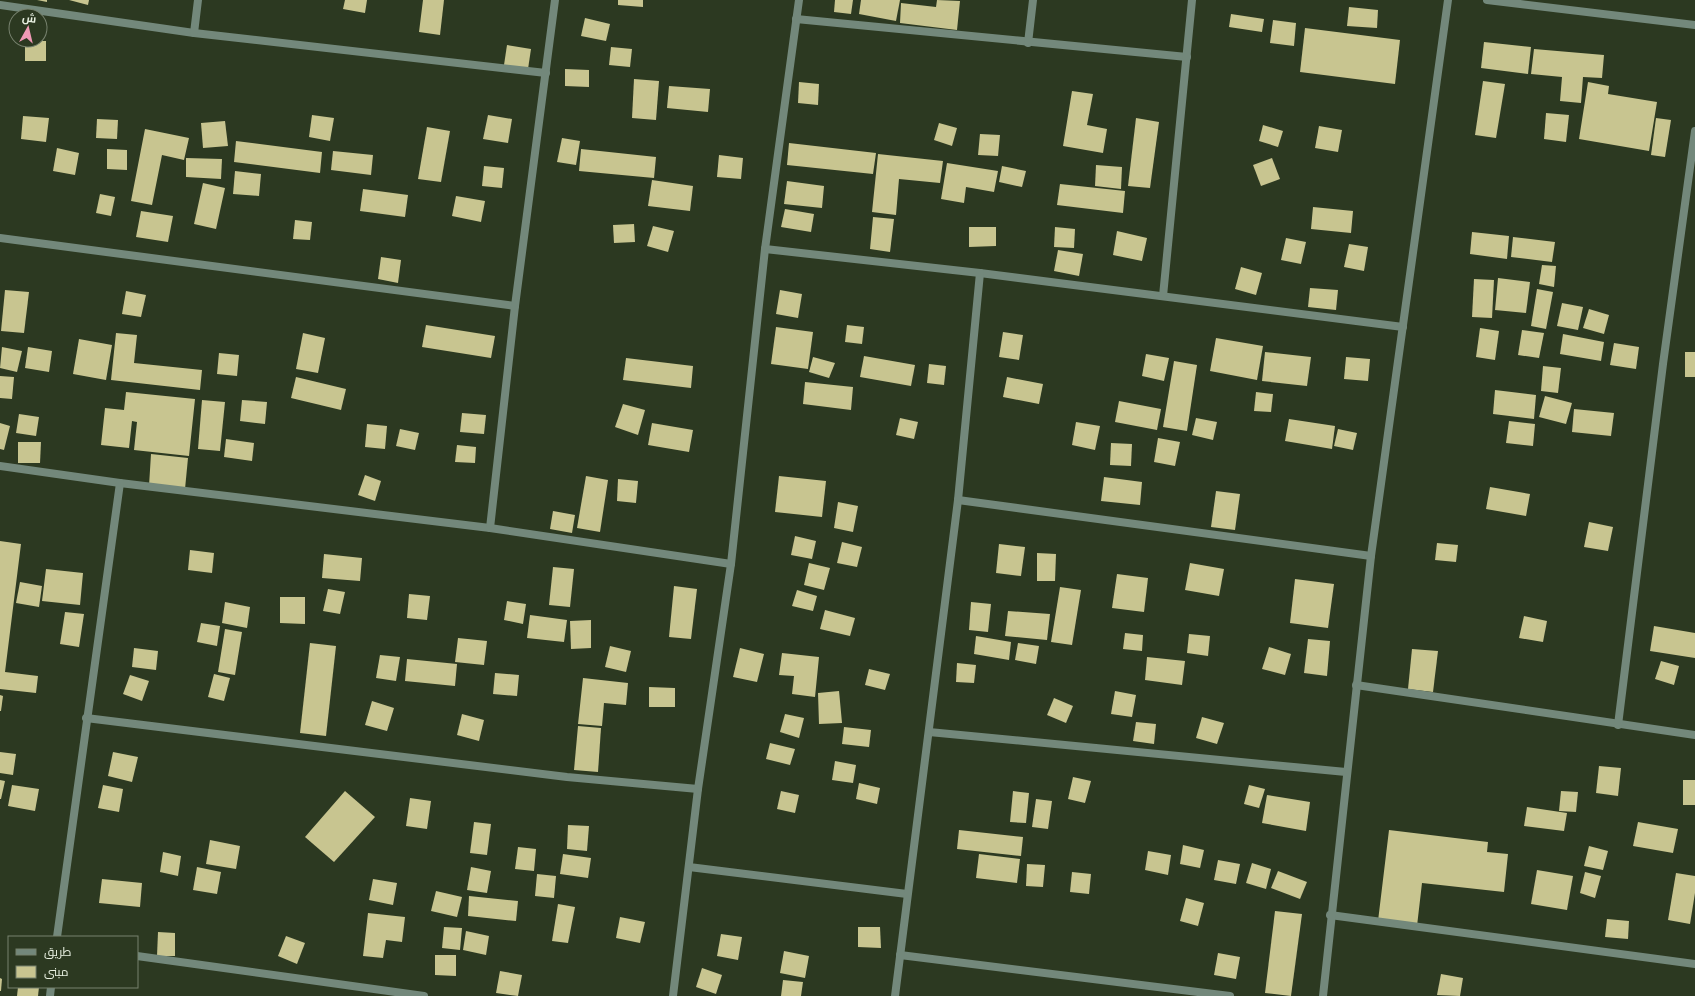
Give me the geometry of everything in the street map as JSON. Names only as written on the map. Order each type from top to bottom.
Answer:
[{"type":"street","points":[[194,33],[198,0]]},
{"type":"street","points":[[490,528],[515,306],[555,0]]},
{"type":"street","points":[[673,996],[698,789],[731,564],[765,249],[799,0]]},
{"type":"street","points":[[1028,43],[1033,0]]},
{"type":"street","points":[[1163,296],[1192,0]]},
{"type":"street","points":[[1323,996],[1330,915],[1371,556],[1448,0]]},
{"type":"street","points":[[1487,0],[1695,25]]},
{"type":"street","points":[[0,5],[194,33],[546,73]]},
{"type":"street","points":[[796,19],[1028,43],[1187,57]]},
{"type":"street","points":[[1618,725],[1663,364],[1695,131]]},
{"type":"street","points":[[0,238],[515,306]]},
{"type":"street","points":[[765,249],[980,272],[1403,327]]},
{"type":"street","points":[[895,996],[958,500],[980,272]]},
{"type":"street","points":[[0,466],[120,483],[490,528],[731,564]]},
{"type":"street","points":[[57,936],[86,718],[120,483]]},
{"type":"street","points":[[958,500],[1371,556]]},
{"type":"street","points":[[1356,685],[1618,725],[1695,735]]},
{"type":"street","points":[[86,718],[567,777],[698,789]]},
{"type":"street","points":[[929,732],[1346,772]]},
{"type":"street","points":[[689,867],[907,894]]},
{"type":"street","points":[[1330,915],[1695,964]]},
{"type":"street","points":[[900,955],[1230,996]]},
{"type":"street","points":[[138,956],[424,996]]},
{"type":"building","points":[[69,0],[89,0],[88,5]]},
{"type":"building","points":[[345,0],[367,0],[365,13],[343,9]]},
{"type":"building","points":[[423,0],[444,0],[440,35],[419,32]]},
{"type":"building","points":[[618,0],[643,0],[643,7],[618,5]]},
{"type":"building","points":[[835,0],[853,0],[851,14],[834,12]]},
{"type":"building","points":[[861,0],[900,0],[896,21],[859,14]]},
{"type":"building","points":[[937,0],[960,1],[957,30],[900,23],[901,3],[936,7]]},
{"type":"building","points":[[1349,7],[1378,10],[1377,28],[1347,26]]},
{"type":"building","points":[[1231,14],[1264,19],[1262,32],[1229,27]]},
{"type":"building","points":[[585,18],[610,24],[606,41],[581,36]]},
{"type":"building","points":[[1273,20],[1296,23],[1294,46],[1270,43]]},
{"type":"building","points":[[1305,28],[1400,40],[1395,84],[1300,72]]},
{"type":"building","points":[[1484,42],[1531,47],[1528,74],[1481,68]]},
{"type":"building","points":[[507,45],[531,49],[528,69],[504,65]]},
{"type":"building","points":[[611,47],[632,49],[630,67],[609,65]]},
{"type":"building","points":[[25,48],[46,48],[46,61],[25,61]]},
{"type":"building","points":[[1534,49],[1604,55],[1602,78],[1583,77],[1581,103],[1560,101],[1562,77],[1531,74]]},
{"type":"building","points":[[565,69],[589,70],[589,87],[565,86]]},
{"type":"building","points":[[634,79],[659,81],[656,120],[632,118]]},
{"type":"building","points":[[1483,81],[1505,84],[1496,138],[1475,135]]},
{"type":"building","points":[[799,82],[819,84],[818,105],[798,103]]},
{"type":"building","points":[[1588,82],[1609,86],[1608,94],[1657,102],[1649,151],[1579,139]]},
{"type":"building","points":[[669,86],[710,89],[708,112],[667,108]]},
{"type":"building","points":[[1072,91],[1093,94],[1087,125],[1107,129],[1103,153],[1063,146]]},
{"type":"building","points":[[1546,113],[1569,115],[1566,142],[1544,139]]},
{"type":"building","points":[[312,115],[334,118],[330,141],[309,137]]},
{"type":"building","points":[[488,115],[512,119],[508,143],[483,139]]},
{"type":"building","points":[[23,116],[49,118],[46,142],[21,139]]},
{"type":"building","points":[[1136,118],[1159,122],[1150,188],[1128,186]]},
{"type":"building","points":[[1656,118],[1671,120],[1665,157],[1651,155]]},
{"type":"building","points":[[97,119],[118,120],[117,139],[96,138]]},
{"type":"building","points":[[225,121],[228,146],[203,148],[201,123]]},
{"type":"building","points":[[939,123],[957,128],[952,146],[934,140]]},
{"type":"building","points":[[1263,125],[1283,131],[1278,147],[1259,141]]},
{"type":"building","points":[[1319,126],[1342,130],[1338,152],[1315,148]]},
{"type":"building","points":[[427,127],[450,131],[441,182],[418,179]]},
{"type":"building","points":[[145,129],[189,138],[184,160],[162,155],[152,205],[131,201]]},
{"type":"building","points":[[980,134],[1000,135],[998,156],[978,155]]},
{"type":"building","points":[[562,138],[580,141],[576,165],[557,162]]},
{"type":"building","points":[[236,141],[322,152],[320,173],[234,162]]},
{"type":"building","points":[[789,143],[876,153],[873,174],[787,165]]},
{"type":"building","points":[[57,148],[79,153],[75,175],[53,171]]},
{"type":"building","points":[[107,149],[127,150],[127,170],[107,169]]},
{"type":"building","points":[[581,149],[656,157],[654,178],[579,171]]},
{"type":"building","points":[[333,151],[373,155],[371,175],[331,170]]},
{"type":"building","points":[[878,154],[943,161],[940,183],[899,179],[896,215],[872,212]]},
{"type":"building","points":[[719,155],[743,158],[741,179],[717,177]]},
{"type":"building","points":[[186,158],[222,159],[221,179],[186,177]]},
{"type":"building","points":[[1272,158],[1280,179],[1261,186],[1253,165]]},
{"type":"building","points":[[947,163],[998,171],[994,192],[966,187],[964,203],[941,199]]},
{"type":"building","points":[[1096,165],[1122,167],[1121,189],[1095,186]]},
{"type":"building","points":[[484,166],[504,168],[502,188],[482,186]]},
{"type":"building","points":[[1002,166],[1026,171],[1022,187],[999,182]]},
{"type":"building","points":[[235,171],[261,174],[259,196],[233,194]]},
{"type":"building","points":[[652,180],[693,186],[690,211],[648,206]]},
{"type":"building","points":[[787,181],[824,186],[822,208],[784,204]]},
{"type":"building","points":[[203,183],[225,188],[216,229],[194,224]]},
{"type":"building","points":[[1060,184],[1125,191],[1123,213],[1057,205]]},
{"type":"building","points":[[363,189],[408,195],[405,217],[360,211]]},
{"type":"building","points":[[100,194],[115,197],[111,216],[96,213]]},
{"type":"building","points":[[456,196],[485,201],[481,222],[452,216]]},
{"type":"building","points":[[1313,207],[1353,211],[1351,233],[1311,229]]},
{"type":"building","points":[[785,209],[814,214],[811,232],[781,227]]},
{"type":"building","points":[[141,211],[173,216],[168,242],[136,237]]},
{"type":"building","points":[[873,217],[894,219],[890,252],[870,249]]},
{"type":"building","points":[[295,220],[312,222],[310,240],[293,239]]},
{"type":"building","points":[[634,224],[635,242],[614,243],[613,225]]},
{"type":"building","points":[[653,226],[674,231],[668,252],[647,246]]},
{"type":"building","points":[[969,227],[996,227],[996,246],[969,247]]},
{"type":"building","points":[[1055,227],[1075,229],[1074,248],[1054,247]]},
{"type":"building","points":[[1117,231],[1147,238],[1142,261],[1113,255]]},
{"type":"building","points":[[1472,232],[1509,236],[1507,259],[1470,254]]},
{"type":"building","points":[[1513,237],[1555,242],[1552,262],[1511,257]]},
{"type":"building","points":[[1286,238],[1306,242],[1301,264],[1281,260]]},
{"type":"building","points":[[1349,244],[1368,247],[1364,271],[1344,267]]},
{"type":"building","points":[[1058,250],[1083,254],[1079,276],[1054,271]]},
{"type":"building","points":[[381,257],[401,260],[398,283],[378,279]]},
{"type":"building","points":[[1542,265],[1556,266],[1554,287],[1539,284]]},
{"type":"building","points":[[1241,267],[1262,273],[1256,295],[1235,289]]},
{"type":"building","points":[[1498,278],[1530,282],[1526,313],[1495,310]]},
{"type":"building","points":[[1474,279],[1494,280],[1492,318],[1472,317]]},
{"type":"building","points":[[1310,288],[1338,290],[1336,310],[1308,307]]},
{"type":"building","points":[[1537,289],[1553,292],[1546,329],[1531,326]]},
{"type":"building","points":[[5,290],[29,292],[24,333],[1,331]]},
{"type":"building","points":[[780,290],[802,294],[798,318],[776,314]]},
{"type":"building","points":[[126,291],[146,295],[141,317],[122,314]]},
{"type":"building","points":[[1562,303],[1583,307],[1578,330],[1557,326]]},
{"type":"building","points":[[1589,309],[1609,315],[1604,334],[1583,328]]},
{"type":"building","points":[[426,325],[495,336],[491,358],[422,347]]},
{"type":"building","points":[[847,325],[864,327],[862,344],[845,342]]},
{"type":"building","points":[[776,327],[813,332],[808,369],[771,364]]},
{"type":"building","points":[[1480,328],[1499,331],[1495,360],[1476,357]]},
{"type":"building","points":[[1522,330],[1544,333],[1539,358],[1518,355]]},
{"type":"building","points":[[1003,332],[1023,335],[1019,360],[999,357]]},
{"type":"building","points":[[116,333],[137,335],[134,363],[202,370],[200,390],[111,380]]},
{"type":"building","points":[[303,333],[325,338],[318,373],[296,369]]},
{"type":"building","points":[[1563,334],[1604,342],[1601,361],[1560,354]]},
{"type":"building","points":[[1216,338],[1263,346],[1257,380],[1210,371]]},
{"type":"building","points":[[79,339],[112,345],[106,380],[73,374]]},
{"type":"building","points":[[1614,343],[1639,347],[1636,369],[1610,365]]},
{"type":"building","points":[[2,347],[22,351],[17,372],[0,368]]},
{"type":"building","points":[[28,347],[52,351],[49,372],[25,368]]},
{"type":"building","points":[[1265,352],[1311,357],[1307,386],[1262,381]]},
{"type":"building","points":[[1685,352],[1695,352],[1695,377],[1685,377]]},
{"type":"building","points":[[219,353],[239,355],[237,376],[217,374]]},
{"type":"building","points":[[1146,354],[1169,358],[1164,381],[1142,376]]},
{"type":"building","points":[[864,356],[915,365],[911,386],[860,377]]},
{"type":"building","points":[[813,357],[835,363],[829,378],[809,372]]},
{"type":"building","points":[[1346,357],[1370,359],[1368,381],[1344,379]]},
{"type":"building","points":[[626,358],[693,366],[691,388],[623,380]]},
{"type":"building","points":[[1174,361],[1197,365],[1187,431],[1163,427]]},
{"type":"building","points":[[929,364],[946,366],[944,385],[927,383]]},
{"type":"building","points":[[1543,366],[1561,368],[1558,393],[1541,391]]},
{"type":"building","points":[[0,376],[14,377],[12,399],[0,398]]},
{"type":"building","points":[[296,377],[346,389],[341,410],[291,398]]},
{"type":"building","points":[[1007,377],[1043,384],[1039,404],[1003,397]]},
{"type":"building","points":[[805,382],[853,387],[851,410],[803,404]]},
{"type":"building","points":[[1495,390],[1536,395],[1534,419],[1493,414]]},
{"type":"building","points":[[126,392],[195,399],[189,456],[134,450],[137,422],[132,421],[129,448],[101,445],[105,408],[124,410]]},
{"type":"building","points":[[1256,392],[1273,394],[1271,412],[1254,411]]},
{"type":"building","points":[[1545,396],[1572,403],[1566,424],[1539,417]]},
{"type":"building","points":[[202,400],[225,402],[220,451],[198,449]]},
{"type":"building","points":[[242,400],[267,402],[265,424],[240,421]]},
{"type":"building","points":[[1119,401],[1161,409],[1157,430],[1115,422]]},
{"type":"building","points":[[623,404],[645,410],[638,435],[615,427]]},
{"type":"building","points":[[1574,409],[1614,413],[1611,436],[1572,432]]},
{"type":"building","points":[[462,413],[486,415],[484,434],[460,432]]},
{"type":"building","points":[[19,414],[39,417],[36,436],[16,433]]},
{"type":"building","points":[[900,418],[918,422],[914,439],[896,435]]},
{"type":"building","points":[[1196,418],[1217,422],[1213,440],[1192,435]]},
{"type":"building","points":[[1289,419],[1335,426],[1332,449],[1285,441]]},
{"type":"building","points":[[1509,421],[1535,424],[1533,446],[1506,443]]},
{"type":"building","points":[[1076,422],[1100,426],[1095,450],[1072,445]]},
{"type":"building","points":[[0,423],[10,426],[4,450],[0,449]]},
{"type":"building","points":[[652,423],[693,430],[689,452],[648,445]]},
{"type":"building","points":[[367,424],[387,426],[385,449],[365,447]]},
{"type":"building","points":[[400,429],[419,433],[415,450],[396,446]]},
{"type":"building","points":[[1338,429],[1357,433],[1353,450],[1334,446]]},
{"type":"building","points":[[1158,438],[1180,442],[1175,466],[1154,462]]},
{"type":"building","points":[[226,439],[254,443],[252,461],[224,457]]},
{"type":"building","points":[[18,442],[41,442],[40,463],[18,463]]},
{"type":"building","points":[[1111,443],[1132,444],[1131,466],[1110,465]]},
{"type":"building","points":[[457,445],[476,447],[475,463],[455,462]]},
{"type":"building","points":[[151,454],[188,458],[185,489],[149,486]]},
{"type":"building","points":[[365,475],[381,481],[375,501],[358,495]]},
{"type":"building","points":[[586,476],[608,480],[600,532],[577,528]]},
{"type":"building","points":[[779,476],[826,481],[822,517],[775,512]]},
{"type":"building","points":[[1104,477],[1142,482],[1140,505],[1101,501]]},
{"type":"building","points":[[618,479],[638,481],[636,503],[617,501]]},
{"type":"building","points":[[1490,487],[1530,494],[1526,516],[1486,509]]},
{"type":"building","points":[[1216,491],[1240,494],[1235,530],[1211,527]]},
{"type":"building","points":[[838,502],[858,506],[853,532],[834,528]]},
{"type":"building","points":[[553,511],[575,515],[572,533],[550,529]]},
{"type":"building","points":[[1589,522],[1613,527],[1608,551],[1584,547]]},
{"type":"building","points":[[795,536],[816,541],[812,559],[791,555]]},
{"type":"building","points":[[0,541],[21,544],[5,672],[38,676],[36,693],[0,689]]},
{"type":"building","points":[[842,542],[862,547],[857,567],[837,563]]},
{"type":"building","points":[[1437,543],[1458,545],[1456,562],[1435,560]]},
{"type":"building","points":[[999,544],[1025,547],[1021,576],[996,573]]},
{"type":"building","points":[[190,550],[214,553],[212,573],[188,570]]},
{"type":"building","points":[[1037,553],[1056,554],[1055,581],[1037,581]]},
{"type":"building","points":[[324,554],[362,558],[360,581],[322,578]]},
{"type":"building","points":[[809,563],[830,568],[824,590],[804,585]]},
{"type":"building","points":[[1190,563],[1224,569],[1219,596],[1185,590]]},
{"type":"building","points":[[553,567],[574,569],[570,607],[549,605]]},
{"type":"building","points":[[46,569],[83,573],[80,605],[42,601]]},
{"type":"building","points":[[1117,574],[1148,578],[1144,612],[1112,608]]},
{"type":"building","points":[[1295,579],[1334,584],[1328,628],[1290,623]]},
{"type":"building","points":[[20,582],[42,586],[39,607],[16,603]]},
{"type":"building","points":[[674,586],[697,589],[691,639],[669,637]]},
{"type":"building","points":[[1060,587],[1081,590],[1072,645],[1051,642]]},
{"type":"building","points":[[328,589],[345,592],[340,614],[323,611]]},
{"type":"building","points":[[797,590],[817,596],[813,611],[792,606]]},
{"type":"building","points":[[409,594],[430,596],[427,620],[407,618]]},
{"type":"building","points":[[280,597],[305,597],[305,624],[280,623]]},
{"type":"building","points":[[507,601],[526,604],[523,624],[504,620]]},
{"type":"building","points":[[225,602],[250,607],[247,628],[222,623]]},
{"type":"building","points":[[971,602],[991,604],[988,632],[969,630]]},
{"type":"building","points":[[825,610],[855,618],[850,636],[820,629]]},
{"type":"building","points":[[1008,611],[1050,614],[1047,640],[1005,636]]},
{"type":"building","points":[[65,612],[84,614],[79,647],[60,644]]},
{"type":"building","points":[[530,615],[567,620],[564,642],[527,638]]},
{"type":"building","points":[[1524,616],[1547,621],[1543,642],[1519,638]]},
{"type":"building","points":[[591,620],[591,648],[571,649],[570,621]]},
{"type":"building","points":[[201,623],[220,626],[217,646],[197,642]]},
{"type":"building","points":[[1654,626],[1695,633],[1695,658],[1650,651]]},
{"type":"building","points":[[225,629],[242,632],[235,675],[218,672]]},
{"type":"building","points":[[1125,633],[1143,635],[1142,651],[1123,649]]},
{"type":"building","points":[[1189,634],[1210,636],[1208,656],[1187,653]]},
{"type":"building","points":[[976,636],[1011,642],[1009,660],[974,654]]},
{"type":"building","points":[[458,638],[487,641],[484,665],[455,662]]},
{"type":"building","points":[[1308,639],[1330,641],[1327,676],[1304,673]]},
{"type":"building","points":[[310,643],[336,646],[326,736],[300,733]]},
{"type":"building","points":[[1018,643],[1039,646],[1036,664],[1015,660]]},
{"type":"building","points":[[610,646],[631,651],[626,672],[605,667]]},
{"type":"building","points":[[1269,647],[1291,654],[1285,675],[1262,669]]},
{"type":"building","points":[[134,648],[158,651],[156,670],[132,667]]},
{"type":"building","points":[[740,648],[764,654],[757,682],[733,677]]},
{"type":"building","points":[[1412,649],[1438,651],[1433,692],[1408,689]]},
{"type":"building","points":[[782,653],[819,657],[815,697],[792,694],[794,676],[779,675]]},
{"type":"building","points":[[380,655],[400,657],[396,681],[376,678]]},
{"type":"building","points":[[1147,657],[1185,661],[1182,685],[1145,680]]},
{"type":"building","points":[[407,659],[457,664],[455,686],[405,681]]},
{"type":"building","points":[[1661,661],[1679,666],[1674,685],[1655,679]]},
{"type":"building","points":[[957,663],[976,665],[974,683],[956,682]]},
{"type":"building","points":[[869,669],[890,674],[885,690],[865,685]]},
{"type":"building","points":[[495,673],[519,675],[517,696],[493,694]]},
{"type":"building","points":[[214,674],[230,678],[224,701],[208,697]]},
{"type":"building","points":[[130,675],[149,681],[142,701],[123,694]]},
{"type":"building","points":[[583,678],[628,683],[626,705],[604,703],[602,726],[578,724]]},
{"type":"building","points":[[649,687],[675,688],[675,707],[649,707]]},
{"type":"building","points":[[839,691],[842,723],[819,724],[818,693]]},
{"type":"building","points":[[1115,691],[1136,695],[1132,717],[1111,714]]},
{"type":"building","points":[[0,695],[3,696],[1,711],[0,711]]},
{"type":"building","points":[[1054,698],[1073,706],[1066,723],[1047,715]]},
{"type":"building","points":[[372,701],[394,708],[387,731],[365,725]]},
{"type":"building","points":[[462,714],[484,720],[479,741],[457,735]]},
{"type":"building","points":[[785,714],[804,718],[799,738],[780,732]]},
{"type":"building","points":[[1202,717],[1224,723],[1217,744],[1196,738]]},
{"type":"building","points":[[1136,722],[1156,724],[1154,744],[1133,741]]},
{"type":"building","points":[[578,726],[601,728],[598,772],[574,770]]},
{"type":"building","points":[[844,727],[871,730],[869,747],[842,744]]},
{"type":"building","points":[[770,743],[795,749],[790,765],[766,759]]},
{"type":"building","points":[[0,752],[16,754],[13,775],[0,773]]},
{"type":"building","points":[[113,752],[138,757],[132,782],[108,776]]},
{"type":"building","points":[[835,761],[856,765],[853,783],[832,780]]},
{"type":"building","points":[[1599,766],[1621,768],[1618,796],[1596,793]]},
{"type":"building","points":[[1073,777],[1091,781],[1085,803],[1068,799]]},
{"type":"building","points":[[0,780],[5,781],[1,799],[0,799]]},
{"type":"building","points":[[1683,780],[1695,780],[1695,805],[1683,805]]},
{"type":"building","points":[[859,783],[880,788],[877,804],[856,799]]},
{"type":"building","points":[[12,785],[39,789],[35,811],[8,806]]},
{"type":"building","points":[[103,785],[123,789],[119,812],[98,808]]},
{"type":"building","points":[[1249,785],[1265,789],[1259,808],[1244,804]]},
{"type":"building","points":[[345,791],[375,817],[334,862],[305,837]]},
{"type":"building","points":[[781,791],[799,795],[795,813],[777,809]]},
{"type":"building","points":[[1013,791],[1029,793],[1026,823],[1010,822]]},
{"type":"building","points":[[1561,791],[1578,792],[1576,812],[1559,811]]},
{"type":"building","points":[[1267,795],[1310,802],[1306,831],[1262,823]]},
{"type":"building","points":[[410,798],[431,801],[427,829],[406,826]]},
{"type":"building","points":[[1036,799],[1052,801],[1048,829],[1032,827]]},
{"type":"building","points":[[1527,807],[1567,813],[1564,831],[1524,826]]},
{"type":"building","points":[[474,822],[491,824],[487,855],[470,853]]},
{"type":"building","points":[[1638,822],[1678,829],[1673,853],[1633,846]]},
{"type":"building","points":[[568,825],[589,826],[587,851],[567,849]]},
{"type":"building","points":[[959,830],[1023,837],[1021,856],[957,849]]},
{"type":"building","points":[[1389,830],[1488,842],[1487,852],[1508,854],[1504,892],[1422,883],[1417,926],[1378,921]]},
{"type":"building","points":[[210,840],[240,846],[236,869],[206,864]]},
{"type":"building","points":[[1183,845],[1204,850],[1200,868],[1180,864]]},
{"type":"building","points":[[1589,846],[1608,851],[1603,870],[1584,866]]},
{"type":"building","points":[[518,847],[536,849],[534,871],[515,869]]},
{"type":"building","points":[[1148,851],[1171,855],[1168,875],[1145,870]]},
{"type":"building","points":[[163,852],[181,856],[178,876],[160,872]]},
{"type":"building","points":[[563,854],[591,858],[588,878],[560,874]]},
{"type":"building","points":[[979,854],[1020,859],[1017,883],[976,878]]},
{"type":"building","points":[[1218,860],[1240,864],[1236,884],[1214,880]]},
{"type":"building","points":[[1252,863],[1271,869],[1266,889],[1246,883]]},
{"type":"building","points":[[1027,864],[1045,865],[1043,887],[1026,886]]},
{"type":"building","points":[[197,867],[221,872],[217,894],[193,890]]},
{"type":"building","points":[[471,867],[491,871],[487,893],[467,890]]},
{"type":"building","points":[[1537,870],[1573,876],[1567,910],[1531,904]]},
{"type":"building","points":[[1278,871],[1307,882],[1300,899],[1271,888]]},
{"type":"building","points":[[1072,872],[1091,874],[1089,894],[1070,892]]},
{"type":"building","points":[[1585,872],[1601,876],[1595,898],[1580,893]]},
{"type":"building","points":[[1676,873],[1695,876],[1695,893],[1690,924],[1668,920]]},
{"type":"building","points":[[537,874],[556,876],[554,898],[535,896]]},
{"type":"building","points":[[102,879],[142,883],[140,907],[99,903]]},
{"type":"building","points":[[373,879],[397,883],[393,905],[369,900]]},
{"type":"building","points":[[436,891],[462,897],[457,917],[431,911]]},
{"type":"building","points":[[469,896],[518,901],[516,921],[468,916]]},
{"type":"building","points":[[1186,898],[1204,903],[1198,926],[1180,921]]},
{"type":"building","points":[[558,904],[575,907],[568,943],[552,941]]},
{"type":"building","points":[[1275,911],[1302,914],[1291,996],[1265,993]]},
{"type":"building","points":[[368,913],[405,917],[402,942],[386,940],[383,958],[363,956]]},
{"type":"building","points":[[620,917],[645,922],[640,943],[616,938]]},
{"type":"building","points":[[1607,919],[1629,921],[1628,939],[1605,937]]},
{"type":"building","points":[[444,927],[462,928],[460,950],[442,948]]},
{"type":"building","points":[[858,927],[880,927],[881,948],[858,947]]},
{"type":"building","points":[[466,931],[489,936],[486,955],[463,950]]},
{"type":"building","points":[[158,932],[175,933],[175,956],[157,956]]},
{"type":"building","points":[[721,934],[742,937],[738,960],[717,956]]},
{"type":"building","points":[[286,936],[305,943],[297,964],[278,956]]},
{"type":"building","points":[[784,951],[809,956],[805,978],[780,973]]},
{"type":"building","points":[[1218,953],[1240,957],[1236,979],[1214,975]]},
{"type":"building","points":[[435,955],[456,955],[456,976],[435,975]]},
{"type":"building","points":[[702,968],[722,975],[716,994],[696,987]]},
{"type":"building","points":[[500,971],[522,975],[518,996],[496,993]]},
{"type":"building","points":[[1441,974],[1463,978],[1460,996],[1437,995]]},
{"type":"building","points":[[0,978],[2,979],[1,991],[0,991]]},
{"type":"building","points":[[783,980],[803,982],[801,996],[781,996]]},
{"type":"building","points":[[18,988],[39,988],[38,996],[17,996]]}]
